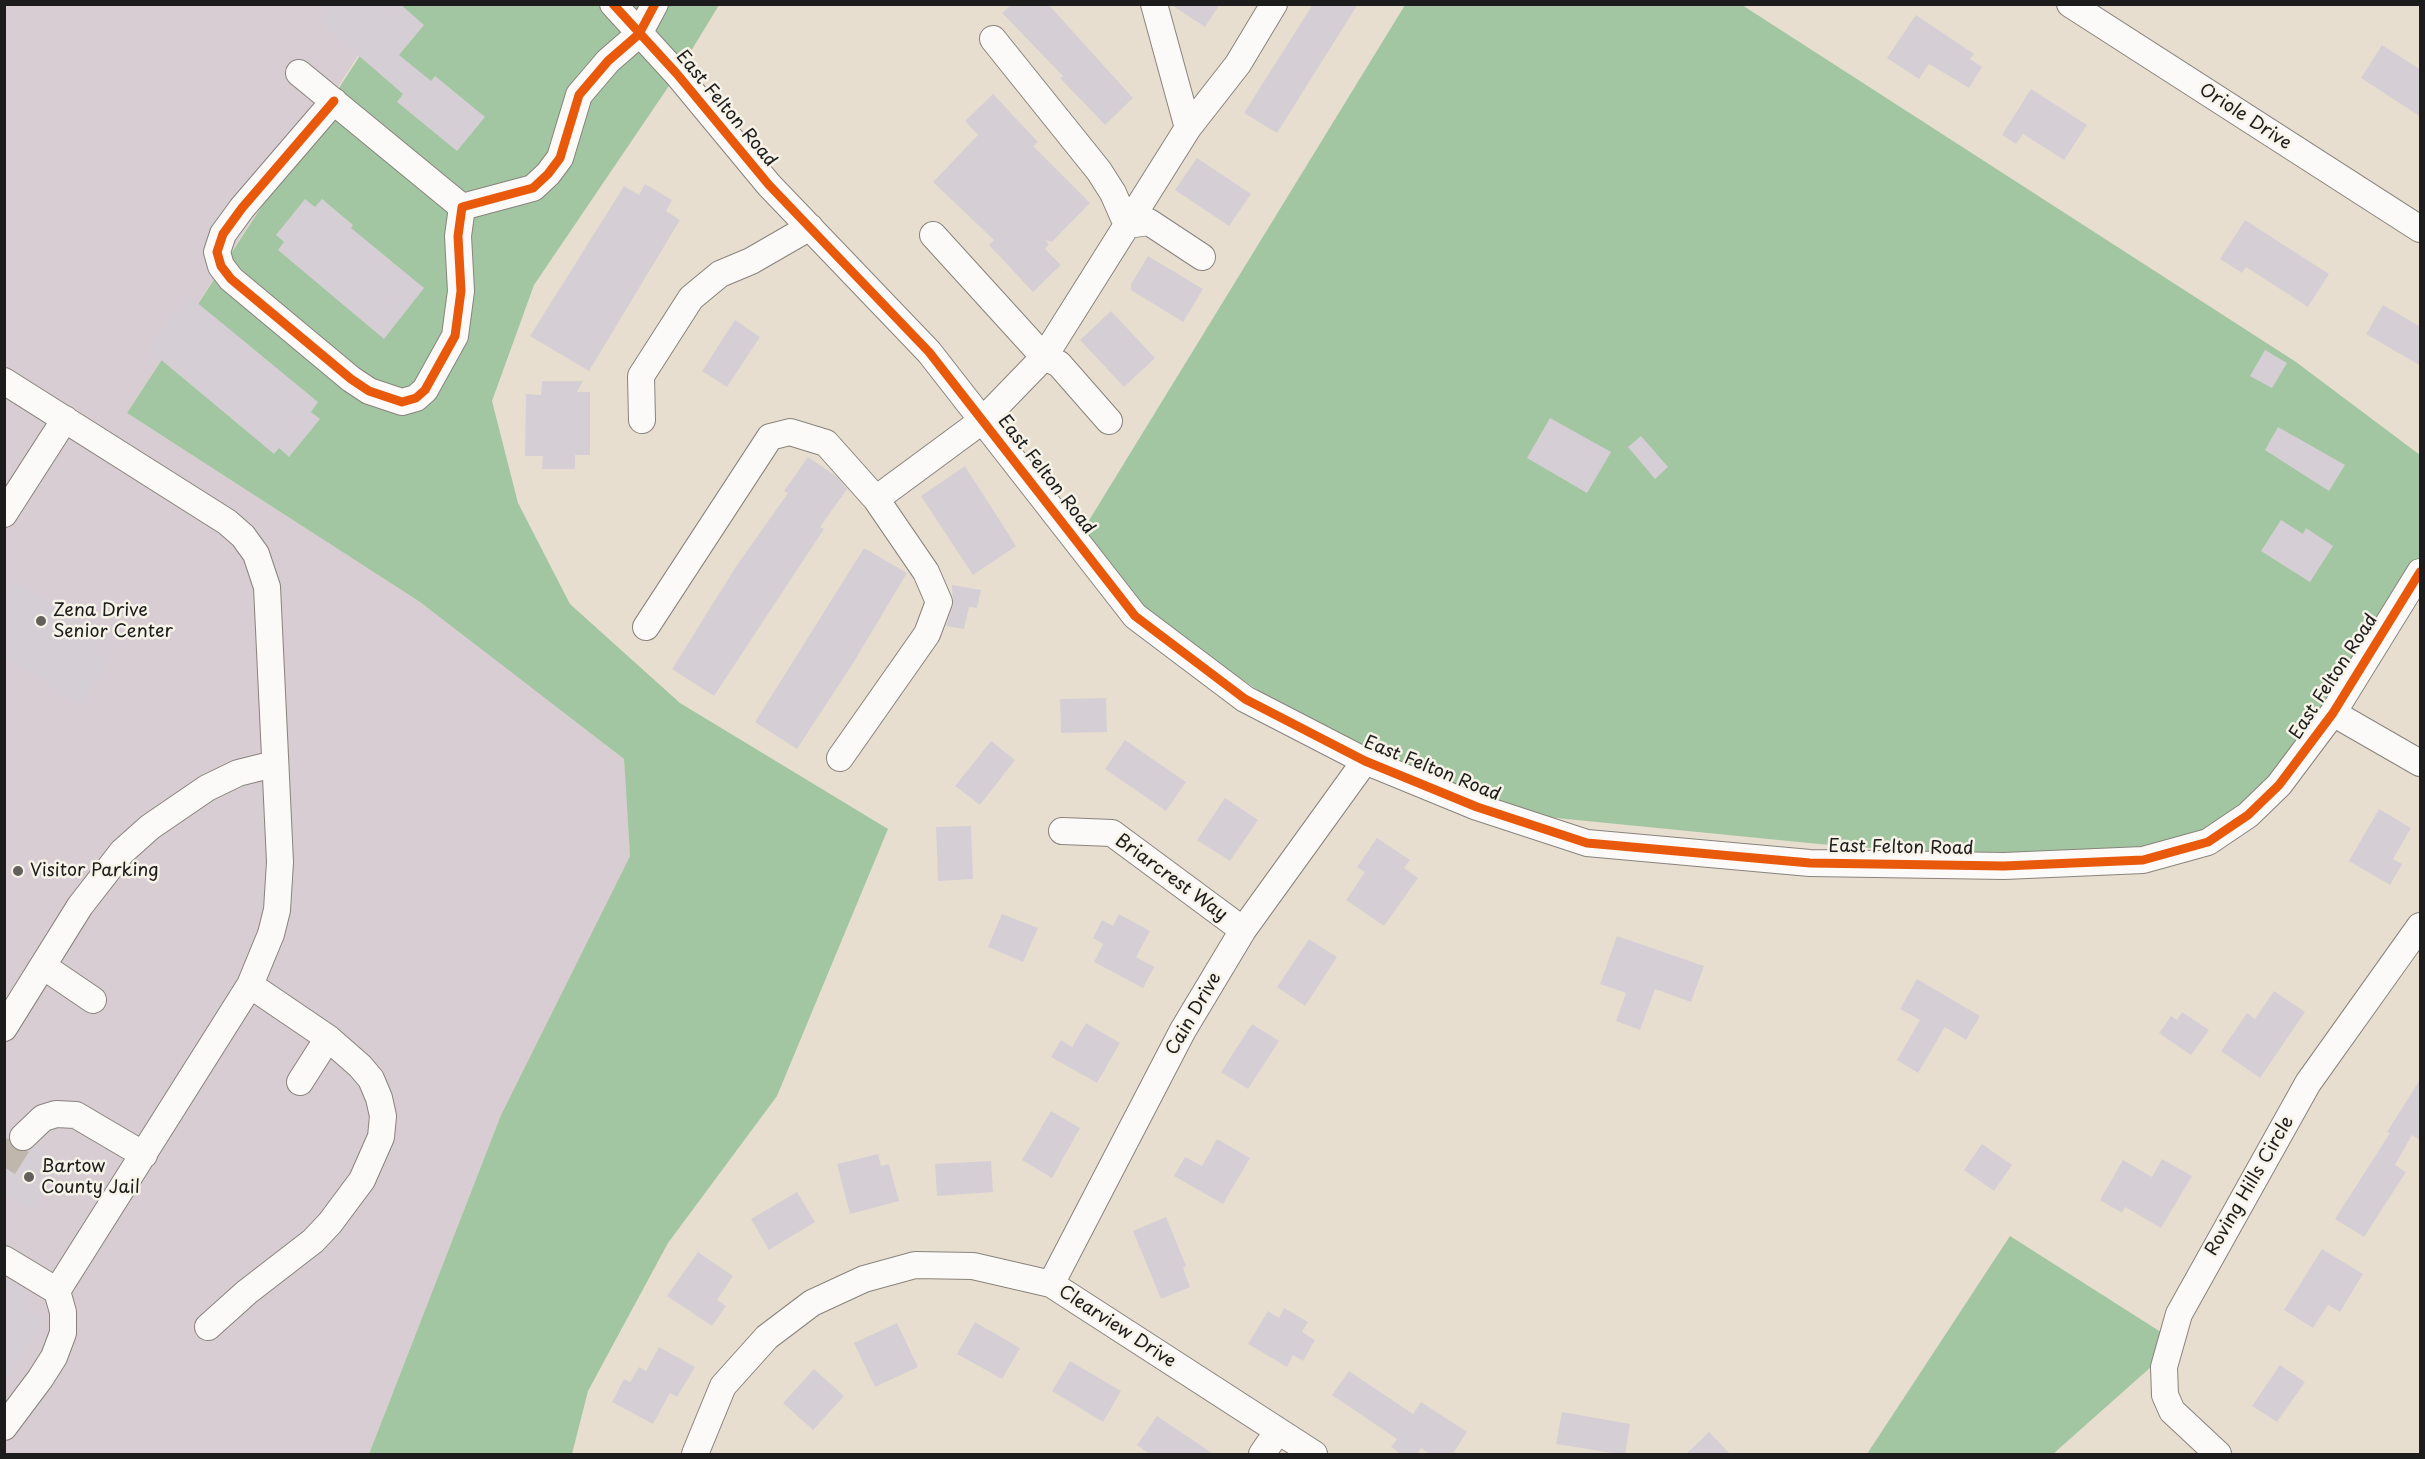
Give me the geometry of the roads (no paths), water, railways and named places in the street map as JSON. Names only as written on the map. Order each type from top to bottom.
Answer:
[{"type":"street","name":"East Felton Road","points":[[613,4],[678,74],[769,185],[929,352],[1135,616],[1245,699],[1365,761],[1477,807],[1587,843],[1810,863],[2004,866],[2143,860],[2208,842],[2248,815],[2279,785],[2333,713],[2421,572]]},
{"type":"street","points":[[462,207],[533,188],[560,158],[579,95],[608,61],[639,34],[655,4]]},
{"type":"street","points":[[1154,4],[1188,129]]},
{"type":"street","points":[[876,499],[982,420],[1044,357],[1188,129],[1238,64],[1274,4]]},
{"type":"street","name":"Oriole Drive","points":[[2070,4],[2421,229]]},
{"type":"street","points":[[993,39],[1099,171],[1113,193],[1127,225]]},
{"type":"street","points":[[299,73],[462,207]]},
{"type":"street","points":[[334,101],[242,208],[224,234],[217,252],[221,266],[231,279],[369,391],[402,402],[416,398],[424,390],[455,336],[461,291],[458,236],[462,207]]},
{"type":"street","points":[[1127,225],[1149,222],[1202,257]]},
{"type":"street","points":[[642,420],[641,376],[691,298],[720,274],[751,261],[810,227]]},
{"type":"street","points":[[933,236],[1044,357],[1059,364],[1109,421]]},
{"type":"street","points":[[4,381],[227,522],[243,536],[255,554],[267,587],[279,894],[271,934],[250,986],[57,1291]]},
{"type":"street","points":[[4,514],[65,419]]},
{"type":"street","points":[[646,627],[770,437],[790,432],[825,443],[876,499],[926,572],[939,602],[927,634],[840,758]]},
{"type":"street","points":[[2333,713],[2421,763]]},
{"type":"street","name":"Cain Drive","points":[[1051,1284],[1183,1030],[1243,930],[1365,761]]},
{"type":"street","points":[[4,1028],[100,878],[122,852],[150,827],[207,788],[238,773],[274,764]]},
{"type":"street","name":"Briarcrest Way","points":[[1062,831],[1112,833],[1243,930]]},
{"type":"street","name":"Roving Hills Circle","points":[[2218,1455],[2172,1412],[2165,1395],[2163,1367],[2179,1314],[2308,1083],[2421,926]]},
{"type":"street","points":[[43,966],[93,1000]]},
{"type":"street","points":[[208,1327],[247,1292],[313,1241],[347,1202],[374,1157],[381,1137],[383,1116],[379,1098],[371,1079],[360,1066],[328,1038],[250,986]]},
{"type":"street","points":[[300,1082],[328,1038]]},
{"type":"street","points":[[23,1137],[43,1118],[56,1114],[76,1115],[144,1155]]},
{"type":"street","points":[[4,1259],[57,1291],[63,1312],[63,1333],[54,1357],[24,1405],[4,1427]]},
{"type":"street","name":"Clearview Drive","points":[[695,1455],[723,1386],[767,1337],[812,1303],[864,1279],[915,1265],[973,1266],[1051,1284],[1314,1455]]},
{"type":"street","points":[[1262,1455],[1278,1431]]},
{"type":"tunnel","points":[[4,1167],[23,1137]]},
{"type":"place","name":"Zena Drive Senior Center","points":[[41,621]]},
{"type":"place","name":"Visitor Parking","points":[[18,871]]},
{"type":"place","name":"Bartow County Jail","points":[[29,1177]]}]
